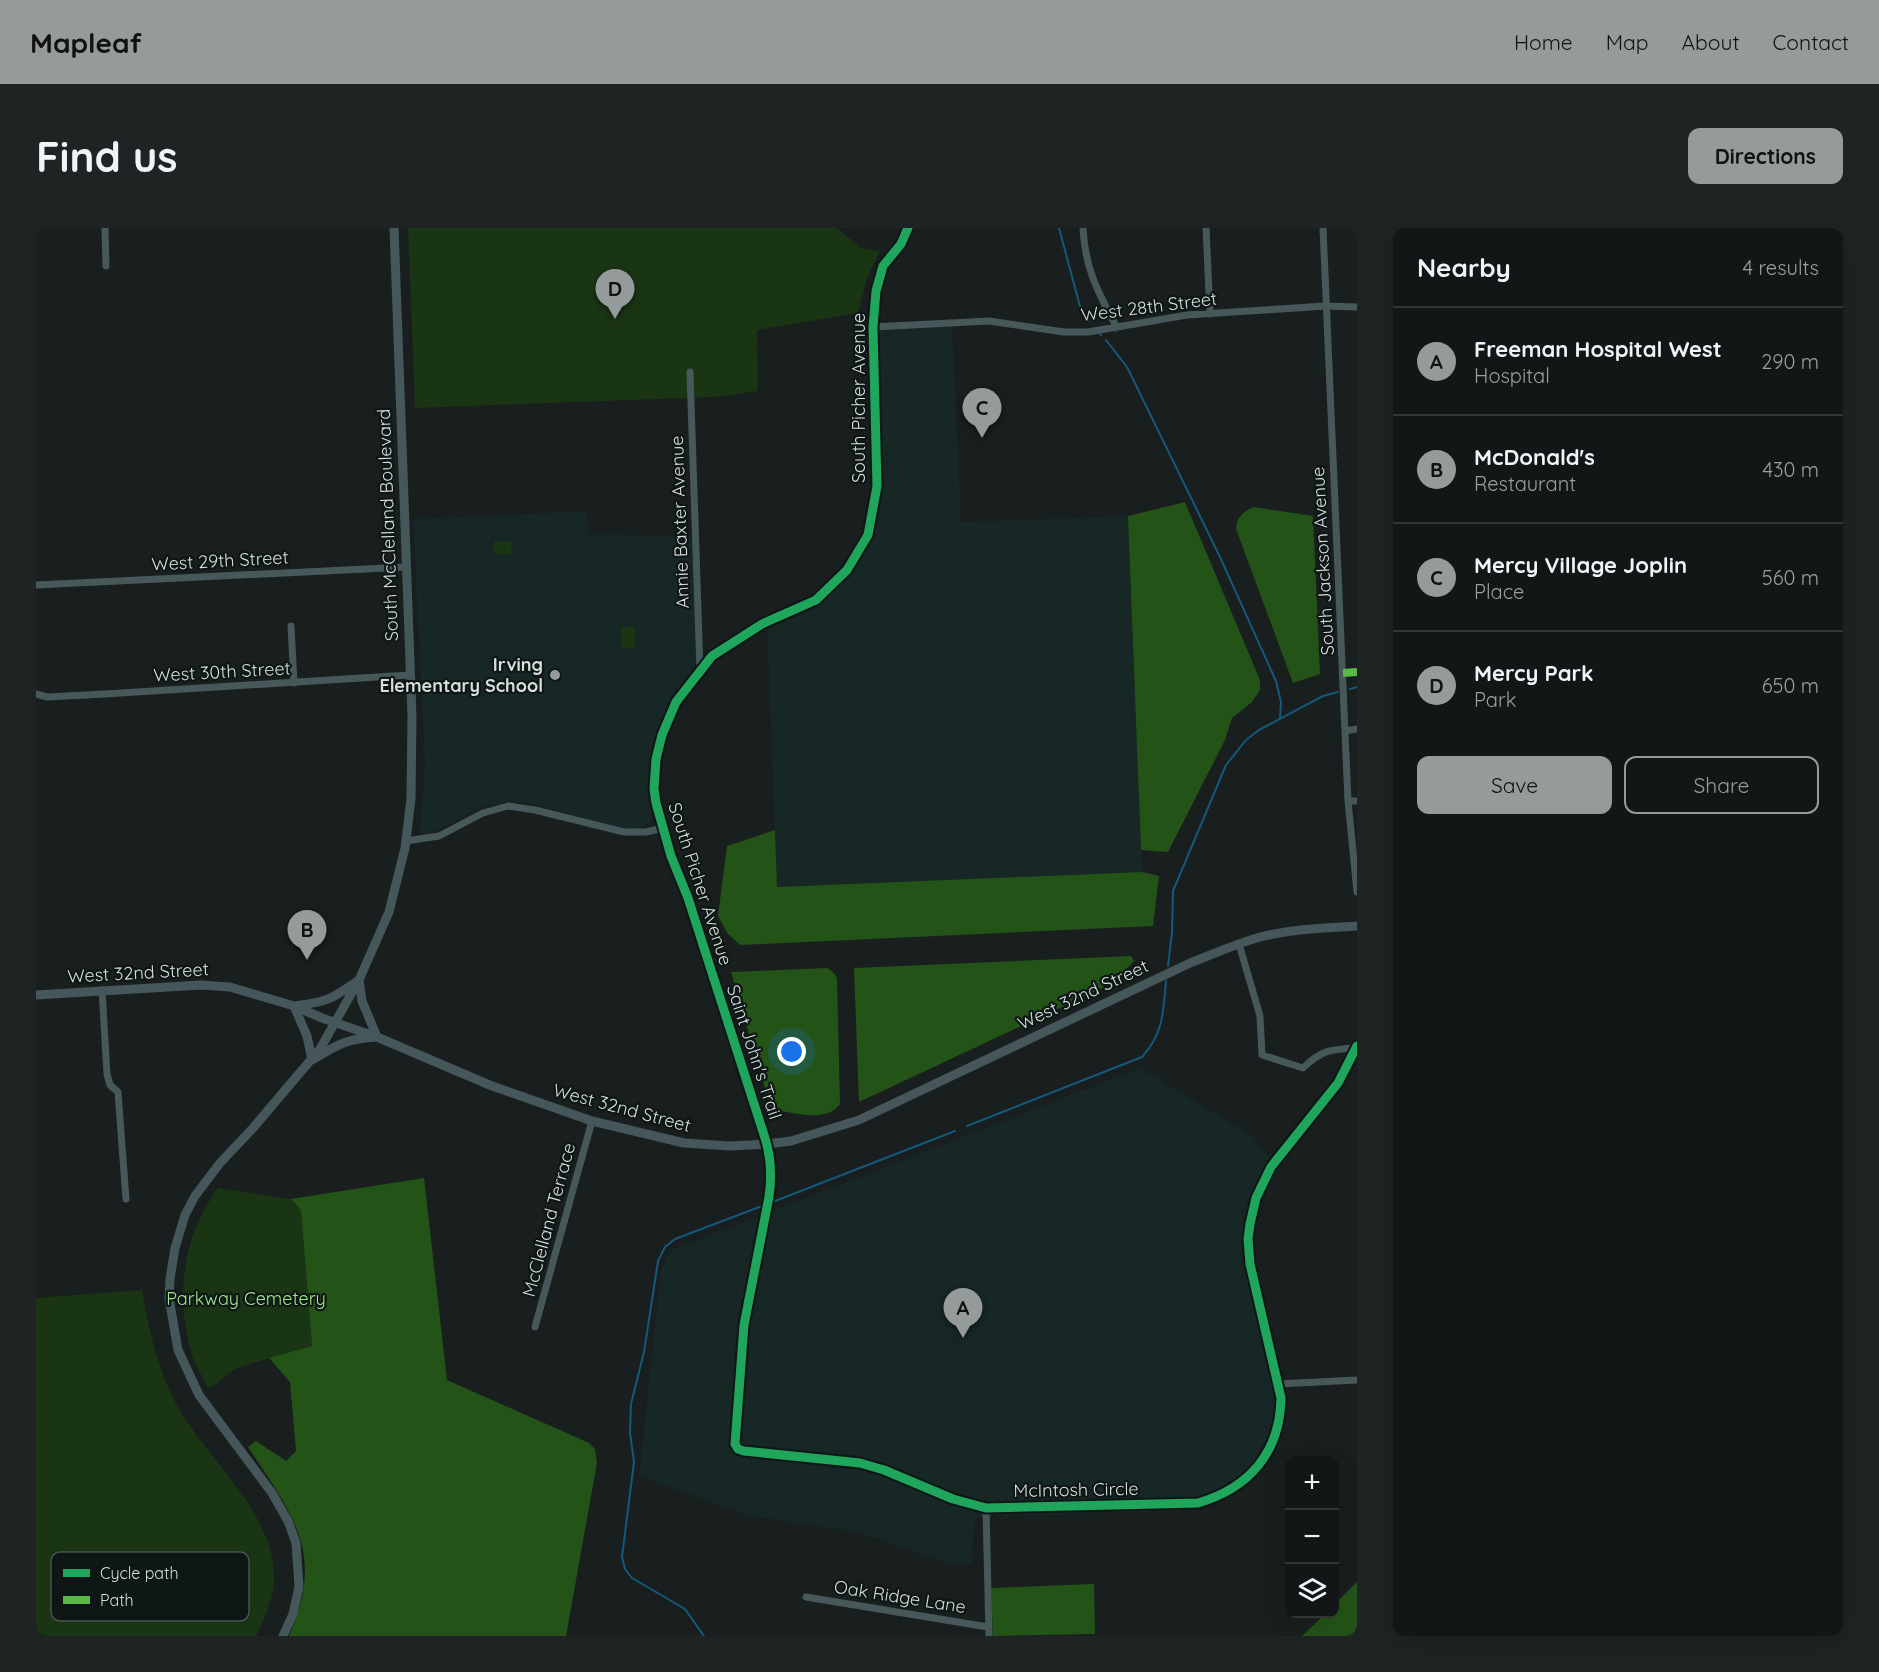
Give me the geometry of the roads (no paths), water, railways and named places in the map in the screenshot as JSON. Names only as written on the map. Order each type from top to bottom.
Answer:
[{"type":"main road","name":"South McClelland Boulevard","points":[[312,1060],[360,980],[389,912],[411,812],[410,675],[394,228]]},
{"type":"main road","name":"West 32nd Street","points":[[36,995],[201,985],[230,987],[294,1006],[377,1037],[492,1086],[592,1121],[684,1143],[730,1146],[767,1144],[812,1136],[859,1120],[1190,963],[1239,944],[1303,929],[1357,926]]},
{"type":"main road","points":[[283,1636],[293,1614],[299,1587],[296,1543],[288,1521],[272,1493],[199,1395],[178,1350],[169,1298],[175,1248],[185,1215],[195,1196],[220,1163],[312,1060],[339,1043],[377,1037],[362,1000],[360,980],[339,995],[323,1002],[294,1006],[307,1036],[312,1060]]},
{"type":"street","points":[[105,228],[106,266]]},
{"type":"street","name":"South Picher Avenue","points":[[767,1144],[688,898],[671,856],[654,789],[656,759],[662,735],[676,702],[712,656],[762,624],[816,600],[847,570],[868,535],[876,486],[873,327],[876,291],[883,266],[901,244],[908,228]]},
{"type":"street","points":[[1083,228],[1087,264],[1099,294],[1117,328]]},
{"type":"street","points":[[1206,228],[1210,314]]},
{"type":"street","name":"South Jackson Avenue","points":[[1323,228],[1348,801],[1357,892]]},
{"type":"street","name":"West 28th Street","points":[[873,327],[989,321],[1064,332],[1088,332],[1187,315],[1326,306],[1357,307]]},
{"type":"street","name":"Annie Baxter Avenue","points":[[690,372],[700,671]]},
{"type":"street","name":"West 29th Street","points":[[36,585],[406,567]]},
{"type":"street","points":[[291,626],[294,683]]},
{"type":"street","points":[[1343,673],[1357,672]]},
{"type":"street","name":"West 30th Street","points":[[36,694],[47,697],[410,675]]},
{"type":"street","points":[[1345,731],[1357,729]]},
{"type":"street","points":[[1348,801],[1357,801]]},
{"type":"street","points":[[406,841],[439,836],[483,813],[508,806],[535,810],[624,832],[646,832],[663,828]]},
{"type":"street","points":[[1239,944],[1260,1016],[1262,1055],[1303,1068],[1320,1053],[1357,1047]]},
{"type":"street","points":[[102,990],[107,1074],[110,1084],[118,1092],[126,1199]]},
{"type":"street","name":"McIntosh Circle","points":[[767,1144],[771,1182],[744,1325],[735,1444],[738,1449],[860,1463],[884,1470],[953,1499],[986,1508],[1185,1504],[1214,1498],[1240,1484],[1258,1466],[1269,1450],[1280,1418],[1281,1398],[1250,1264],[1248,1239],[1250,1224],[1256,1198],[1271,1167],[1338,1083],[1357,1047]]},
{"type":"street","name":"McClelland Terrace","points":[[535,1328],[592,1121]]},
{"type":"street","points":[[1278,1384],[1357,1380]]},
{"type":"street","points":[[986,1508],[989,1636]]},
{"type":"street","name":"Oak Ridge Lane","points":[[806,1597],[988,1627]]},
{"type":"waterway","points":[[1059,228],[1081,310],[1089,321]]},
{"type":"waterway","points":[[1106,340],[1127,367],[1220,557],[1276,681],[1281,702],[1280,719]]},
{"type":"waterway","points":[[1350,689],[1357,687]]},
{"type":"waterway","points":[[1168,966],[1173,891],[1226,765],[1246,740],[1259,730],[1323,696],[1338,692]]},
{"type":"waterway","points":[[967,1126],[1142,1057],[1155,1039],[1161,1022],[1166,981]]},
{"type":"waterway","points":[[775,1201],[955,1131]]},
{"type":"waterway","points":[[704,1636],[685,1609],[632,1578],[625,1569],[622,1557],[634,1462],[630,1433],[631,1404],[644,1352],[658,1261],[665,1247],[675,1239],[762,1206]]},
{"type":"place","name":"Mercy Park","points":[[615,319]]},
{"type":"place","name":"Mercy Village Joplin","points":[[982,438]]},
{"type":"place","name":"Irving Elementary School","points":[[555,675]]},
{"type":"place","name":"McDonald's","points":[[307,960]]},
{"type":"place","name":"Freeman Hospital West","points":[[963,1338]]},
{"type":"park label","name":"Parkway Cemetery","points":[[246,1299]]}]
